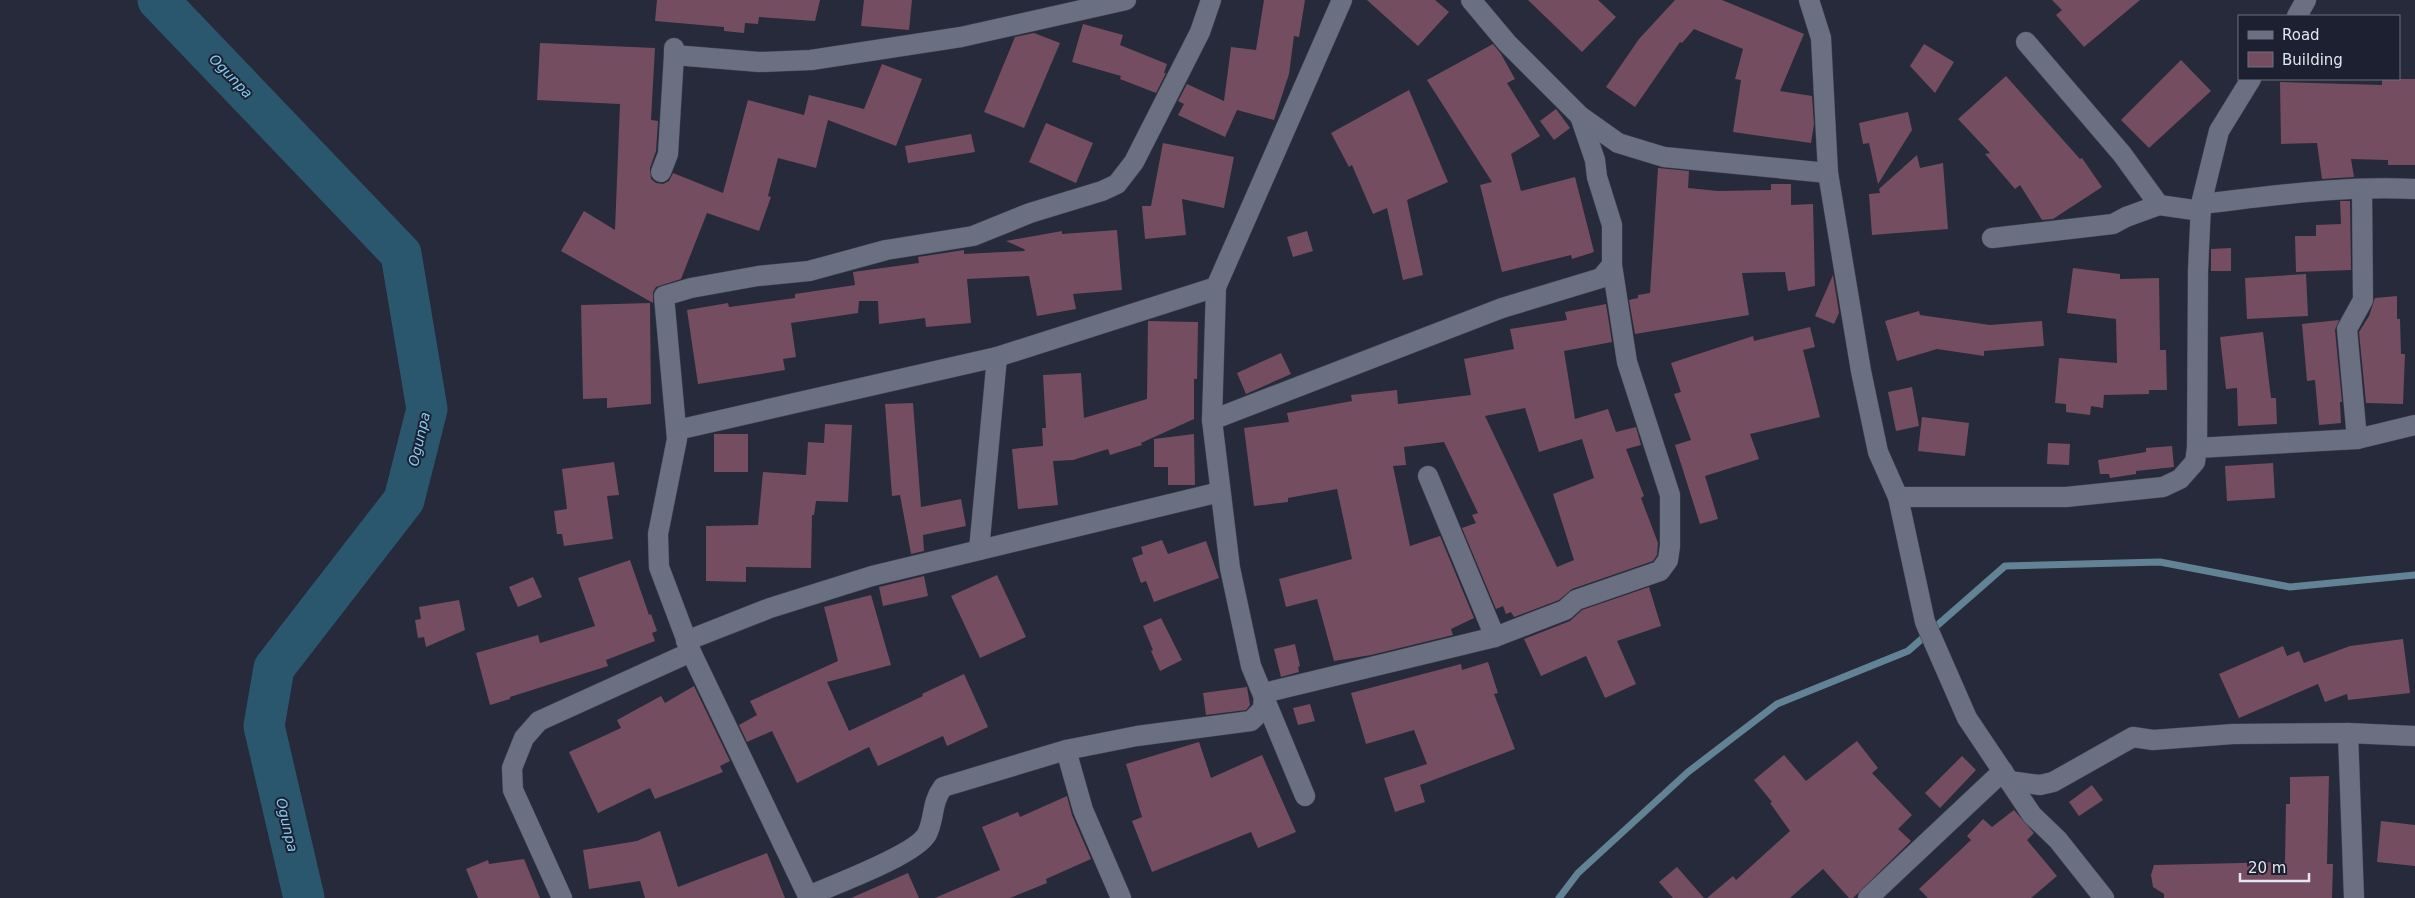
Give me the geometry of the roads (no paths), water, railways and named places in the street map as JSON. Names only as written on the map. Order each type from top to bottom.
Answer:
[{"type":"street","points":[[662,172],[668,154],[674,52],[759,62],[811,60],[961,37],[1126,0]]},
{"type":"street","points":[[1211,0],[1200,32],[1134,162],[1117,184],[1102,191],[1030,213],[973,236],[886,250],[809,271],[758,276],[691,288],[664,296],[677,439],[658,534],[659,567],[688,647],[809,897],[896,859],[926,836],[935,798],[943,787],[1066,750],[1137,736],[1251,722],[1263,708],[1264,693]]},
{"type":"street","points":[[1305,796],[1264,693],[1251,666],[1232,577],[1212,420],[1216,287],[1342,0]]},
{"type":"street","points":[[1471,0],[1507,43],[1580,116],[1618,143],[1664,158],[1828,173]]},
{"type":"street","points":[[1809,0],[1821,38],[1828,173],[1861,371],[1876,443],[1898,497],[1925,622],[1967,718],[2032,815],[2058,840],[2104,898]]},
{"type":"street","points":[[2298,15],[2306,0]]},
{"type":"street","points":[[2026,42],[2122,154],[2159,205]]},
{"type":"street","points":[[1898,497],[2066,497],[2163,487],[2180,479],[2195,462],[2197,448],[2198,271],[2201,208],[2219,131],[2250,80]]},
{"type":"street","points":[[1264,693],[1495,637],[1565,610],[1576,600],[1660,571],[1668,560],[1670,495],[1627,362],[1612,265],[1612,225],[1597,177],[1595,160],[1580,116]]},
{"type":"street","points":[[1595,160],[1618,143]]},
{"type":"street","points":[[1992,238],[2113,224],[2126,217],[2159,205],[2201,208],[2270,196],[2362,190],[2415,189]]},
{"type":"street","points":[[2357,439],[2347,329],[2364,300],[2362,190]]},
{"type":"street","points":[[1212,420],[1502,308],[1602,278],[1612,265]]},
{"type":"street","points":[[677,430],[997,357],[1216,287]]},
{"type":"street","points":[[979,550],[997,357]]},
{"type":"street","points":[[2197,448],[2357,439],[2415,425]]},
{"type":"street","points":[[1428,476],[1495,637]]},
{"type":"street","points":[[562,898],[513,790],[512,768],[524,738],[539,721],[770,608],[872,576],[1220,492]]},
{"type":"street","points":[[2006,776],[2040,784],[2053,782],[2134,737],[2153,740],[2232,734],[2348,733],[2415,736]]},
{"type":"street","points":[[2348,733],[2354,898]]},
{"type":"street","points":[[1066,750],[1084,810],[1122,898]]},
{"type":"street","points":[[1868,898],[2006,776]]},
{"type":"waterway","name":"Ogunpa","points":[[158,0],[401,254],[427,409],[404,500],[274,668],[264,726],[304,898]]},
{"type":"waterway","points":[[1559,898],[1578,873],[1688,772],[1777,704],[1908,651],[2005,566],[2160,562],[2290,587],[2415,575]]}]
